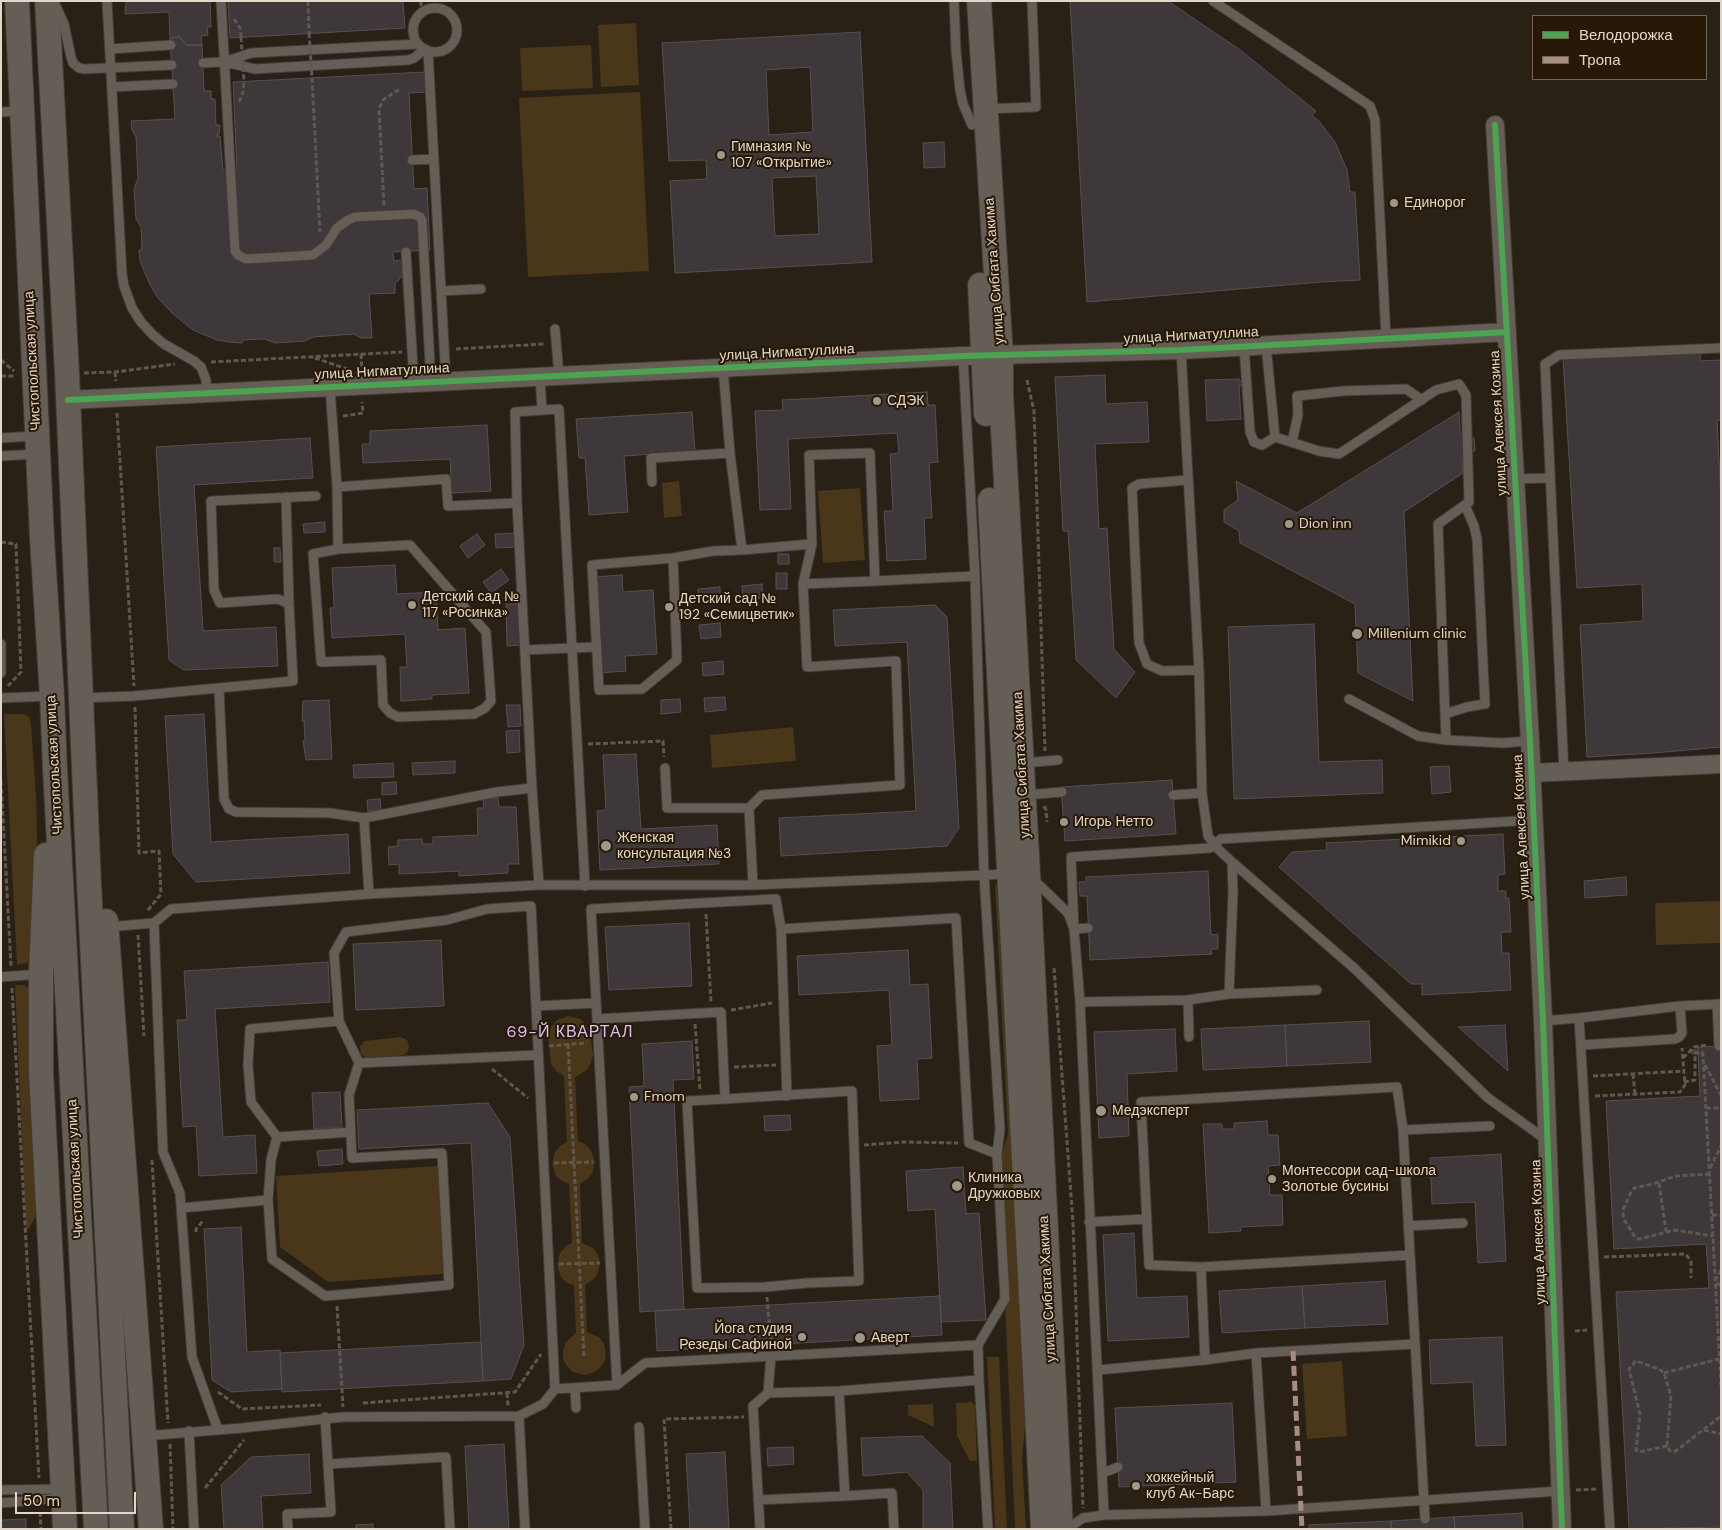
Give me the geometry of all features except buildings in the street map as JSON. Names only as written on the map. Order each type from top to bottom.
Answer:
[{"type":"main road","name":"Чистопольская улица","points":[[17,1],[12,112],[37,445],[52,696],[95,1517]]},
{"type":"main road","name":"Чистопольская улица","points":[[47,1],[122,1529]]},
{"type":"main road","name":"улица Сибгата Хакима","points":[[965,1],[979,117]]},
{"type":"main road","name":"улица Сибгата Хакима","points":[[980,1],[979,117],[982,356],[1018,874],[1060,1529]]},
{"type":"main road","name":"улица Сибгата Хакима","points":[[982,356],[1001,394],[1031,794],[1018,874],[1043,1529]]},
{"type":"main road","points":[[55,768],[46,846],[41,974],[41,1072],[65,1529]]},
{"type":"main road","points":[[89,884],[105,913],[107,927],[151,1529]]},
{"type":"street","name":"улица Алексея Козина","points":[[1495,125],[1532,773],[1562,1529]]},
{"type":"street","name":"улица Нигматуллина","points":[[68,400],[982,356],[1181,350],[1507,332]]},
{"type":"street","points":[[1532,773],[1721,764]]},
{"type":"lane","points":[[53,1],[64,24],[73,63],[79,68],[172,65]]},
{"type":"lane","points":[[107,1],[124,286],[132,308],[153,335],[164,344],[197,362],[204,373],[207,393]]},
{"type":"lane","points":[[221,1],[235,251],[238,255],[246,258],[313,255],[326,245],[337,228],[355,217],[414,214],[420,216],[422,220],[430,382]]},
{"type":"lane","points":[[954,1],[956,51],[962,104],[979,117],[1036,107],[1032,1]]},
{"type":"lane","points":[[1213,1],[1370,106],[1376,129],[1386,338]]},
{"type":"lane","points":[[443,5],[455,21],[456,37],[445,50],[434,52],[424,48],[415,40],[413,30],[415,20],[421,12],[443,5]]},
{"type":"lane","points":[[110,49],[171,45]]},
{"type":"lane","points":[[224,62],[255,69],[408,60],[414,58],[424,48]]},
{"type":"lane","points":[[203,63],[224,62],[252,53],[424,48]]},
{"type":"lane","points":[[424,48],[434,159],[444,350],[430,382]]},
{"type":"lane","points":[[112,87],[173,84]]},
{"type":"lane","points":[[412,160],[434,159]]},
{"type":"lane","points":[[406,252],[412,351],[430,382]]},
{"type":"lane","points":[[441,291],[481,289]]},
{"type":"lane","points":[[555,329],[559,376]]},
{"type":"lane","points":[[1266,345],[1275,437]]},
{"type":"lane","points":[[1244,346],[1250,432],[1254,442],[1262,445],[1275,437],[1319,452],[1339,454],[1436,390],[1459,384],[1466,395],[1469,502],[1438,524],[1446,740]]},
{"type":"lane","points":[[1564,772],[1545,364],[1559,355],[1721,348]]},
{"type":"lane","points":[[1181,350],[1200,670],[1202,793],[1208,836],[1213,844]]},
{"type":"lane","points":[[982,356],[975,576],[984,875],[1000,1129],[997,1154],[1005,1299],[978,1345],[988,1529]]},
{"type":"lane","points":[[723,368],[730,453],[742,550]]},
{"type":"lane","points":[[540,377],[542,410]]},
{"type":"lane","points":[[330,387],[337,487],[338,549]]},
{"type":"lane","points":[[1292,442],[1298,415],[1297,396],[1343,391],[1406,389],[1422,400]]},
{"type":"lane","points":[[539,885],[517,503],[515,412],[559,408],[585,886]]},
{"type":"lane","points":[[1,438],[37,445]]},
{"type":"lane","points":[[1,456],[37,445]]},
{"type":"lane","points":[[652,482],[651,458],[730,453]]},
{"type":"lane","points":[[665,768],[667,808],[749,808],[762,795],[900,785],[896,661],[807,667],[803,584],[812,544],[809,455],[870,453],[875,580]]},
{"type":"lane","points":[[1515,479],[1550,478]]},
{"type":"lane","points":[[337,487],[446,479],[448,506],[517,503]]},
{"type":"lane","points":[[1188,480],[1139,484],[1132,488],[1139,643],[1147,664],[1162,671],[1200,670]]},
{"type":"lane","points":[[289,604],[278,599],[220,603],[214,590],[211,501],[316,496]]},
{"type":"lane","points":[[81,698],[219,689],[293,681],[286,497]]},
{"type":"lane","points":[[1445,714],[1485,704],[1477,539],[1474,526],[1465,506]]},
{"type":"lane","points":[[673,558],[677,660],[642,689],[599,690],[595,647],[592,565],[673,558],[713,551],[812,544]]},
{"type":"lane","points":[[410,545],[486,632],[491,701],[485,708],[474,714],[398,717],[390,713],[383,704],[381,660],[321,662],[313,554],[338,549],[410,545]]},
{"type":"lane","points":[[803,584],[975,576]]},
{"type":"lane","points":[[1,644],[2,669]]},
{"type":"lane","points":[[525,650],[595,647]]},
{"type":"lane","points":[[219,689],[224,799],[230,809],[236,812],[330,813],[364,818],[497,792],[532,788]]},
{"type":"lane","points":[[1,698],[52,696]]},
{"type":"lane","points":[[1349,699],[1418,736],[1446,740],[1503,743],[1530,741]]},
{"type":"lane","points":[[1029,762],[1058,760]]},
{"type":"lane","points":[[1031,794],[1062,792]]},
{"type":"lane","points":[[1173,795],[1202,793]]},
{"type":"lane","points":[[749,808],[753,885]]},
{"type":"lane","points":[[364,818],[369,894]]},
{"type":"lane","points":[[1104,1515],[1080,1002],[1071,857],[1210,848],[1220,839],[1534,820]]},
{"type":"lane","name":"улица Алексея Козина","points":[[1213,844],[1355,969],[1488,1098],[1548,1141]]},
{"type":"lane","points":[[1229,994],[1233,891],[1232,862]]},
{"type":"lane","points":[[107,927],[154,923],[171,909],[369,894],[539,885],[753,885],[1018,874],[1068,914],[1074,929]]},
{"type":"lane","points":[[617,1385],[591,909],[776,899],[782,929],[787,1096]]},
{"type":"lane","points":[[144,1436],[343,1416],[519,1416],[543,1404],[554,1389],[531,906],[487,909],[447,920],[346,932],[334,953],[339,1021],[359,1064],[349,1095],[352,1158],[442,1154],[449,1285],[324,1296],[272,1259],[268,1200],[271,1160],[277,1137]]},
{"type":"lane","points":[[782,929],[956,918],[970,1143],[997,1154]]},
{"type":"lane","points":[[154,923],[163,1152],[180,1193],[192,1357],[218,1430]]},
{"type":"lane","points":[[1074,929],[1088,928]]},
{"type":"lane","points":[[1,977],[41,974]]},
{"type":"lane","points":[[1080,1002],[1188,1000],[1229,994],[1317,990]]},
{"type":"lane","points":[[1188,1000],[1189,1037]]},
{"type":"lane","points":[[536,1006],[596,1003]]},
{"type":"lane","points":[[1543,1021],[1680,1006],[1719,1004],[1719,1045]]},
{"type":"lane","points":[[1581,1045],[1675,1040],[1682,1033],[1680,1006]]},
{"type":"lane","points":[[597,1019],[716,1013],[724,1067],[725,1099]]},
{"type":"lane","points":[[1579,1018],[1610,1529]]},
{"type":"lane","points":[[277,1137],[251,1102],[248,1065],[250,1028],[339,1021]]},
{"type":"lane","points":[[359,1064],[538,1051]]},
{"type":"lane","points":[[1410,1255],[1201,1267],[1149,1265],[1141,1102],[1397,1087],[1403,1130],[1425,1518]]},
{"type":"lane","points":[[852,1092],[859,1281],[765,1287],[697,1288],[687,1101],[700,1101],[852,1092]]},
{"type":"lane","points":[[1403,1130],[1490,1126]]},
{"type":"lane","points":[[277,1137],[351,1132]]},
{"type":"lane","points":[[181,1208],[268,1200]]},
{"type":"lane","points":[[1089,1222],[1147,1219]]},
{"type":"lane","points":[[1408,1226],[1463,1223]]},
{"type":"lane","points":[[1201,1267],[1205,1360]]},
{"type":"lane","points":[[1098,1370],[1205,1360],[1256,1353],[1415,1344]]},
{"type":"lane","points":[[554,1389],[617,1385],[645,1363],[978,1345]]},
{"type":"lane","points":[[1256,1353],[1266,1511]]},
{"type":"lane","points":[[768,1393],[771,1356]]},
{"type":"lane","points":[[760,1529],[753,1406],[768,1393],[979,1380]]},
{"type":"lane","points":[[575,1388],[576,1408]]},
{"type":"lane","points":[[839,1390],[845,1496]]},
{"type":"lane","points":[[519,1416],[525,1529]]},
{"type":"lane","points":[[288,1529],[287,1514],[331,1512],[325,1418]]},
{"type":"lane","points":[[639,1427],[645,1529]]},
{"type":"lane","points":[[189,1431],[194,1529]]},
{"type":"lane","points":[[328,1464],[446,1457],[450,1529]]},
{"type":"lane","points":[[1102,1471],[1118,1467]]},
{"type":"lane","points":[[1,1490],[39,1490],[64,1493]]},
{"type":"lane","points":[[1067,1529],[1083,1518],[1104,1515],[1266,1511],[1560,1491]]},
{"type":"lane","points":[[1,1503],[40,1500],[64,1493]]},
{"type":"lane","points":[[758,1500],[892,1493],[894,1529]]},
{"type":"path","points":[[308,1],[321,250]]},
{"type":"path","points":[[421,1],[421,12]]},
{"type":"path","points":[[241,37],[244,81]]},
{"type":"path","points":[[384,216],[378,114],[384,99],[400,89]]},
{"type":"path","points":[[444,350],[556,344]]},
{"type":"path","points":[[115,372],[197,362],[412,351]]},
{"type":"path","points":[[312,356],[362,374],[361,354]]},
{"type":"path","points":[[1,360],[19,376]]},
{"type":"path","points":[[1,380],[4,376]]},
{"type":"path","points":[[1027,380],[1034,411],[1044,751],[1029,762]]},
{"type":"path","points":[[332,417],[363,413]]},
{"type":"path","points":[[1,542],[16,544],[21,672],[8,686]]},
{"type":"path","points":[[578,745],[664,741],[665,768]]},
{"type":"path","points":[[1,781],[39,1490]]},
{"type":"path","points":[[1031,794],[1046,810],[1047,829]]},
{"type":"path","points":[[706,903],[716,1013],[784,1001]]},
{"type":"path","points":[[1054,965],[1073,1222],[1083,1518]]},
{"type":"path","points":[[694,1013],[700,1101]]},
{"type":"path","points":[[1584,1097],[1678,1092],[1684,1088],[1682,1033]]},
{"type":"path","points":[[538,1051],[568,1044],[598,1042]]},
{"type":"path","points":[[568,1044],[584,1357]]},
{"type":"path","points":[[1683,1059],[1696,1046],[1719,1045]]},
{"type":"path","points":[[1684,1082],[1696,1080],[1695,1052],[1703,1053],[1721,1386]]},
{"type":"path","points":[[1704,1062],[1721,1095]]},
{"type":"path","points":[[724,1067],[786,1065]]},
{"type":"path","points":[[1583,1077],[1684,1071]]},
{"type":"path","points":[[1634,1074],[1635,1094]]},
{"type":"path","points":[[1706,1108],[1721,1108]]},
{"type":"path","points":[[853,1146],[904,1142],[970,1143]]},
{"type":"path","points":[[1709,1169],[1721,1146]]},
{"type":"path","points":[[544,1164],[604,1162]]},
{"type":"path","points":[[1710,1174],[1675,1176],[1632,1190],[1623,1210],[1623,1215],[1630,1229],[1639,1239],[1666,1231],[1678,1230],[1713,1236]]},
{"type":"path","points":[[1659,1182],[1666,1231]]},
{"type":"path","points":[[1712,1215],[1721,1215]]},
{"type":"path","points":[[1614,1257],[1684,1254],[1691,1262],[1692,1278]]},
{"type":"path","points":[[548,1264],[610,1263]]},
{"type":"path","points":[[1715,1281],[1721,1270]]},
{"type":"path","points":[[1715,1281],[1721,1286]]},
{"type":"path","points":[[765,1287],[771,1356]]},
{"type":"path","points":[[336,1295],[343,1416]]},
{"type":"path","points":[[1664,1373],[1719,1359]]},
{"type":"path","points":[[1667,1446],[1640,1452],[1636,1450],[1640,1414],[1629,1369],[1637,1361],[1659,1369],[1664,1373],[1671,1400],[1667,1446],[1670,1451],[1676,1451],[1721,1416]]},
{"type":"path","points":[[671,1529],[664,1419],[754,1417]]},
{"type":"path","points":[[1703,1430],[1721,1434]]},
{"type":"path","points":[[204,1488],[246,1438],[237,1439]]},
{"type":"path","points":[[204,1479],[204,1496]]},
{"type":"path","points":[[1560,1491],[1608,1488]]},
{"type":"path","points":[[40,1500],[41,1529]]},
{"type":"shaded area","points":[[636,23],[639,85],[601,87],[598,25]]},
{"type":"shaded area","points":[[591,45],[593,88],[522,91],[520,48]]},
{"type":"shaded area","points":[[640,92],[649,271],[528,277],[519,98]]},
{"type":"shaded area","points":[[679,481],[682,516],[664,518],[662,483]]},
{"type":"shaded area","points":[[860,488],[865,560],[823,563],[818,491]]},
{"type":"shaded area","points":[[4,714],[24,714],[29,717],[36,796],[37,834],[33,952],[30,960],[17,965]]},
{"type":"shaded area","points":[[793,727],[796,761],[712,768],[710,735]]},
{"type":"shaded area","points":[[995,884],[1001,888],[1027,1408],[1022,1458],[1026,1529],[1015,1529],[999,1164],[1008,1134]]},
{"type":"shaded area","points":[[1721,901],[1721,943],[1656,945],[1655,903]]},
{"type":"shaded area","points":[[15,985],[24,985],[31,990],[36,1209],[35,1218],[26,1230]]},
{"type":"shaded area","points":[[568,1016],[581,1019],[589,1029],[593,1054],[587,1070],[575,1077],[578,1141],[585,1144],[591,1150],[595,1162],[592,1174],[580,1184],[582,1243],[593,1248],[598,1255],[600,1263],[597,1275],[585,1285],[587,1332],[599,1337],[604,1344],[606,1352],[605,1361],[600,1368],[593,1373],[585,1375],[573,1372],[563,1359],[563,1350],[566,1342],[576,1333],[574,1285],[567,1283],[561,1277],[557,1265],[560,1253],[566,1246],[572,1243],[569,1184],[556,1176],[552,1164],[555,1152],[561,1145],[567,1142],[564,1076],[556,1071],[551,1064],[548,1034],[557,1020]]},
{"type":"shaded area","points":[[401,1037],[407,1040],[409,1046],[408,1051],[404,1055],[368,1059],[361,1054],[360,1046],[365,1041]]},
{"type":"shaded area","points":[[439,1166],[443,1274],[328,1282],[280,1247],[276,1176]]},
{"type":"shaded area","points":[[987,1357],[999,1357],[1007,1529],[995,1529]]},
{"type":"shaded area","points":[[1342,1361],[1347,1436],[1307,1439],[1302,1364]]},
{"type":"shaded area","points":[[972,1402],[975,1406],[977,1461],[970,1461],[957,1436],[956,1403]]},
{"type":"shaded area","points":[[933,1404],[934,1427],[908,1415],[908,1405]]},
{"type":"marked path","points":[[1293,1351],[1302,1529]]},
{"type":"cycle path","points":[[1495,125],[1530,741],[1543,1021],[1562,1529]]},
{"type":"cycle path","points":[[68,400],[963,356],[1181,350],[1507,332]]},
{"type":"place","name":"Гимназия № 107 «Открытие»","points":[[721,155]]},
{"type":"place","name":"Единорог","points":[[1394,203]]},
{"type":"place","name":"СДЭК","points":[[877,401]]},
{"type":"place","name":"Dion inn","points":[[1289,524]]},
{"type":"place","name":"Детский сад № 117 «Росинка»","points":[[412,605]]},
{"type":"place","name":"Детский сад № 192 «Семицветик»","points":[[669,607]]},
{"type":"place","name":"Millenium clinic","points":[[1357,634]]},
{"type":"place","name":"Игорь Нетто","points":[[1064,822]]},
{"type":"place","name":"Mimikid","points":[[1461,841]]},
{"type":"place","name":"Женская консультация №3","points":[[606,846]]},
{"type":"place","name":"Fmom","points":[[634,1097]]},
{"type":"place","name":"Медэксперт","points":[[1101,1111]]},
{"type":"place","name":"Монтессори сад-школа Золотые бусины","points":[[1272,1179]]},
{"type":"place","name":"Клиника Дружковых","points":[[957,1186]]},
{"type":"place","name":"Йога студия Резеды Сафиной","points":[[802,1337]]},
{"type":"place","name":"Аверт","points":[[860,1338]]},
{"type":"place","name":"хоккейный клуб Ак-Барс","points":[[1136,1486]]},
{"type":"district","name":"69-Й КВАРТАЛ","points":[[570,1033]]}]
